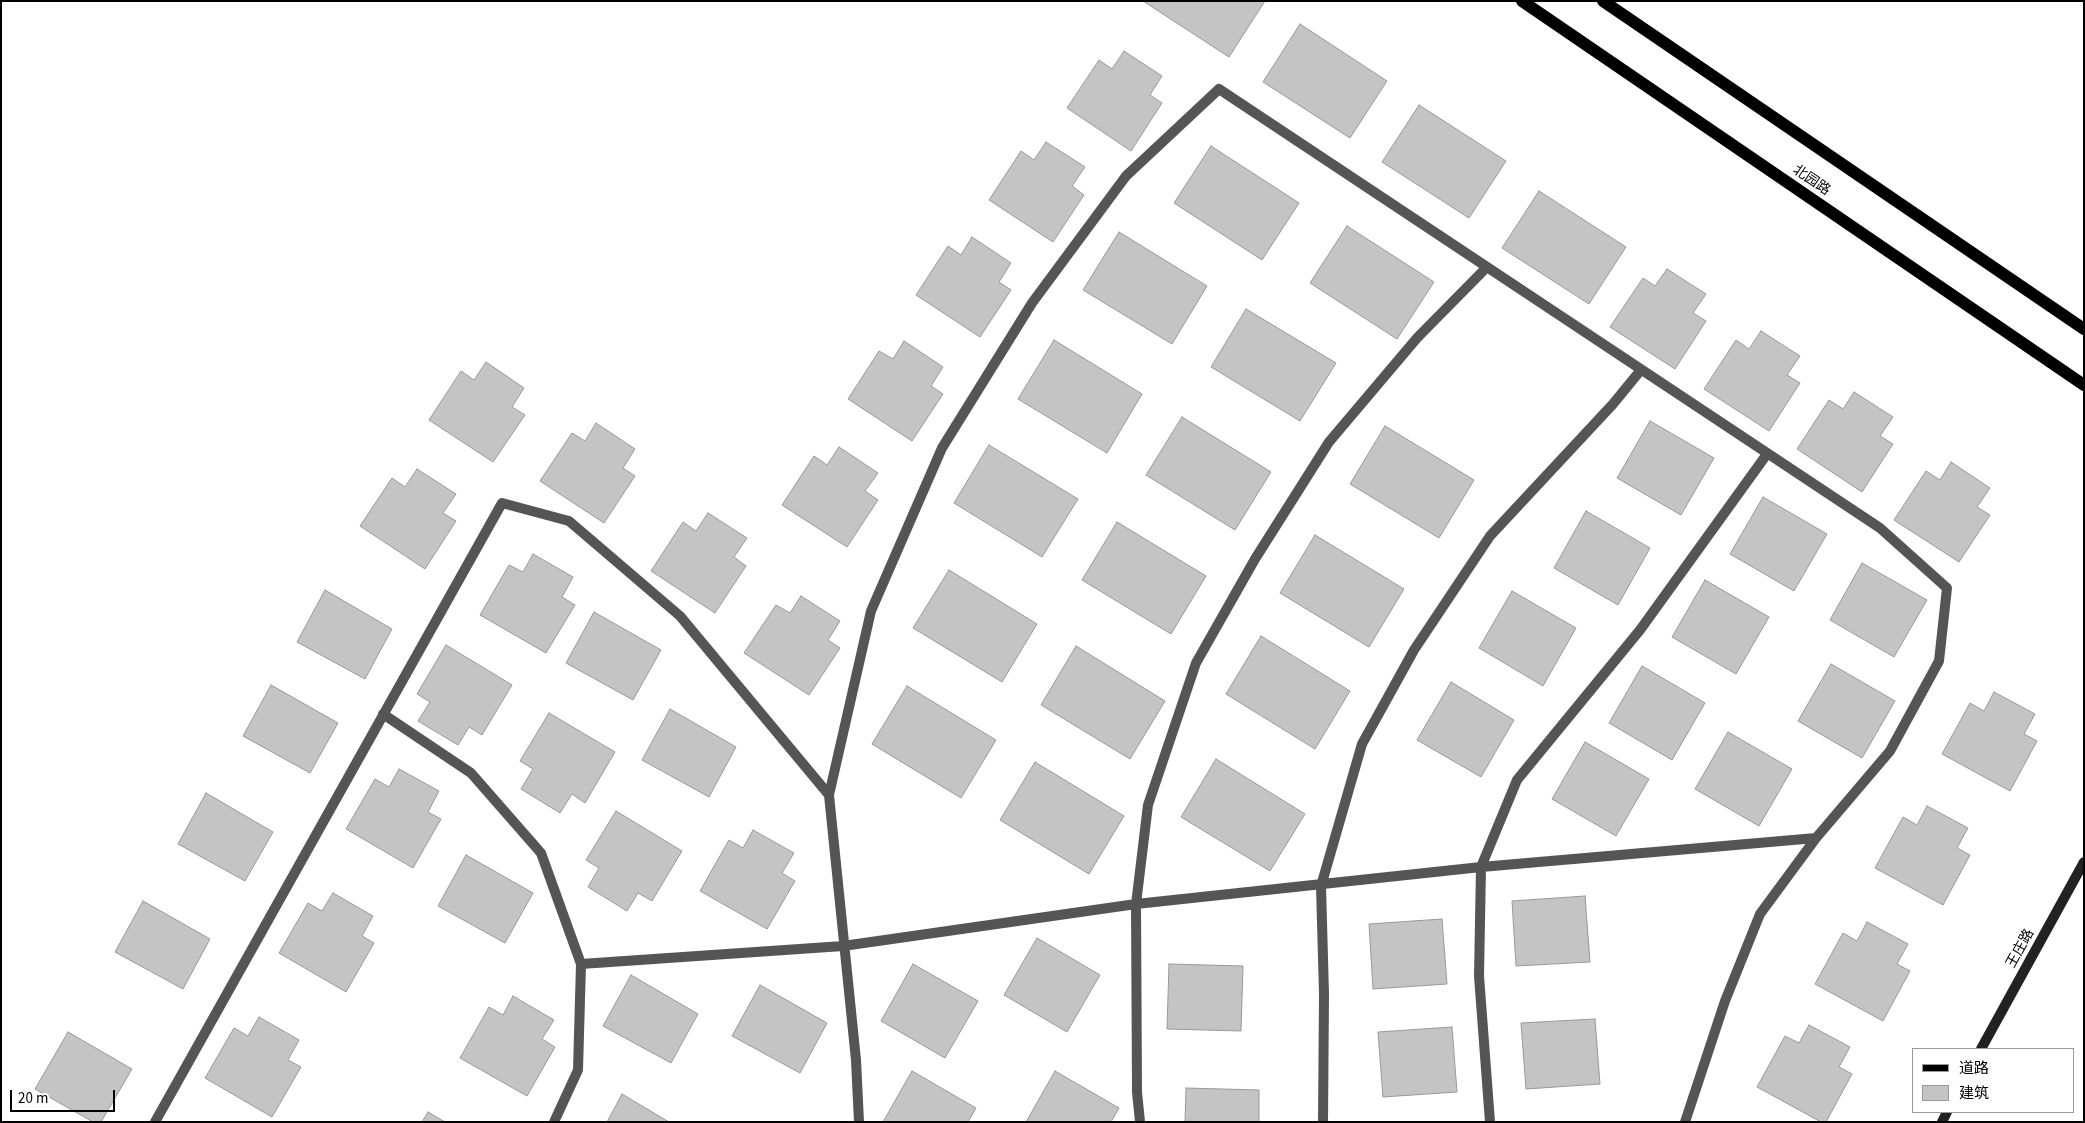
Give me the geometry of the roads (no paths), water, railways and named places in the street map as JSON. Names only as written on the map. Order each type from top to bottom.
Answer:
[{"type":"main road","name":"北园路","points":[[1522,1],[2084,385]]},
{"type":"main road","points":[[1603,1],[2084,329]]},
{"type":"street","points":[[859,1122],[856,1060],[829,794],[871,611],[942,448],[1032,303],[1126,176],[1219,89],[1640,371],[1880,528],[1947,588],[1939,660],[1890,751],[1816,838],[1760,914],[1725,1001],[1685,1122]]},
{"type":"street","points":[[1140,1122],[1137,1092],[1136,904],[1148,805],[1196,663],[1254,559],[1329,442],[1417,338],[1486,268]]},
{"type":"street","points":[[1322,1122],[1324,994],[1321,886],[1362,744],[1414,650],[1490,536],[1613,404],[1640,371]]},
{"type":"street","points":[[1490,1122],[1479,976],[1482,867],[1517,780],[1640,630],[1767,454]]},
{"type":"street","points":[[155,1122],[502,503],[569,521],[680,616],[829,794]]},
{"type":"street","points":[[383,714],[471,773],[541,853],[581,964],[578,1070],[554,1122]]},
{"type":"street","points":[[581,964],[843,946],[1136,904],[1321,886],[1482,867],[1816,838]]},
{"type":"street","name":"王庄路","points":[[1982,1048],[2084,862]]}]
